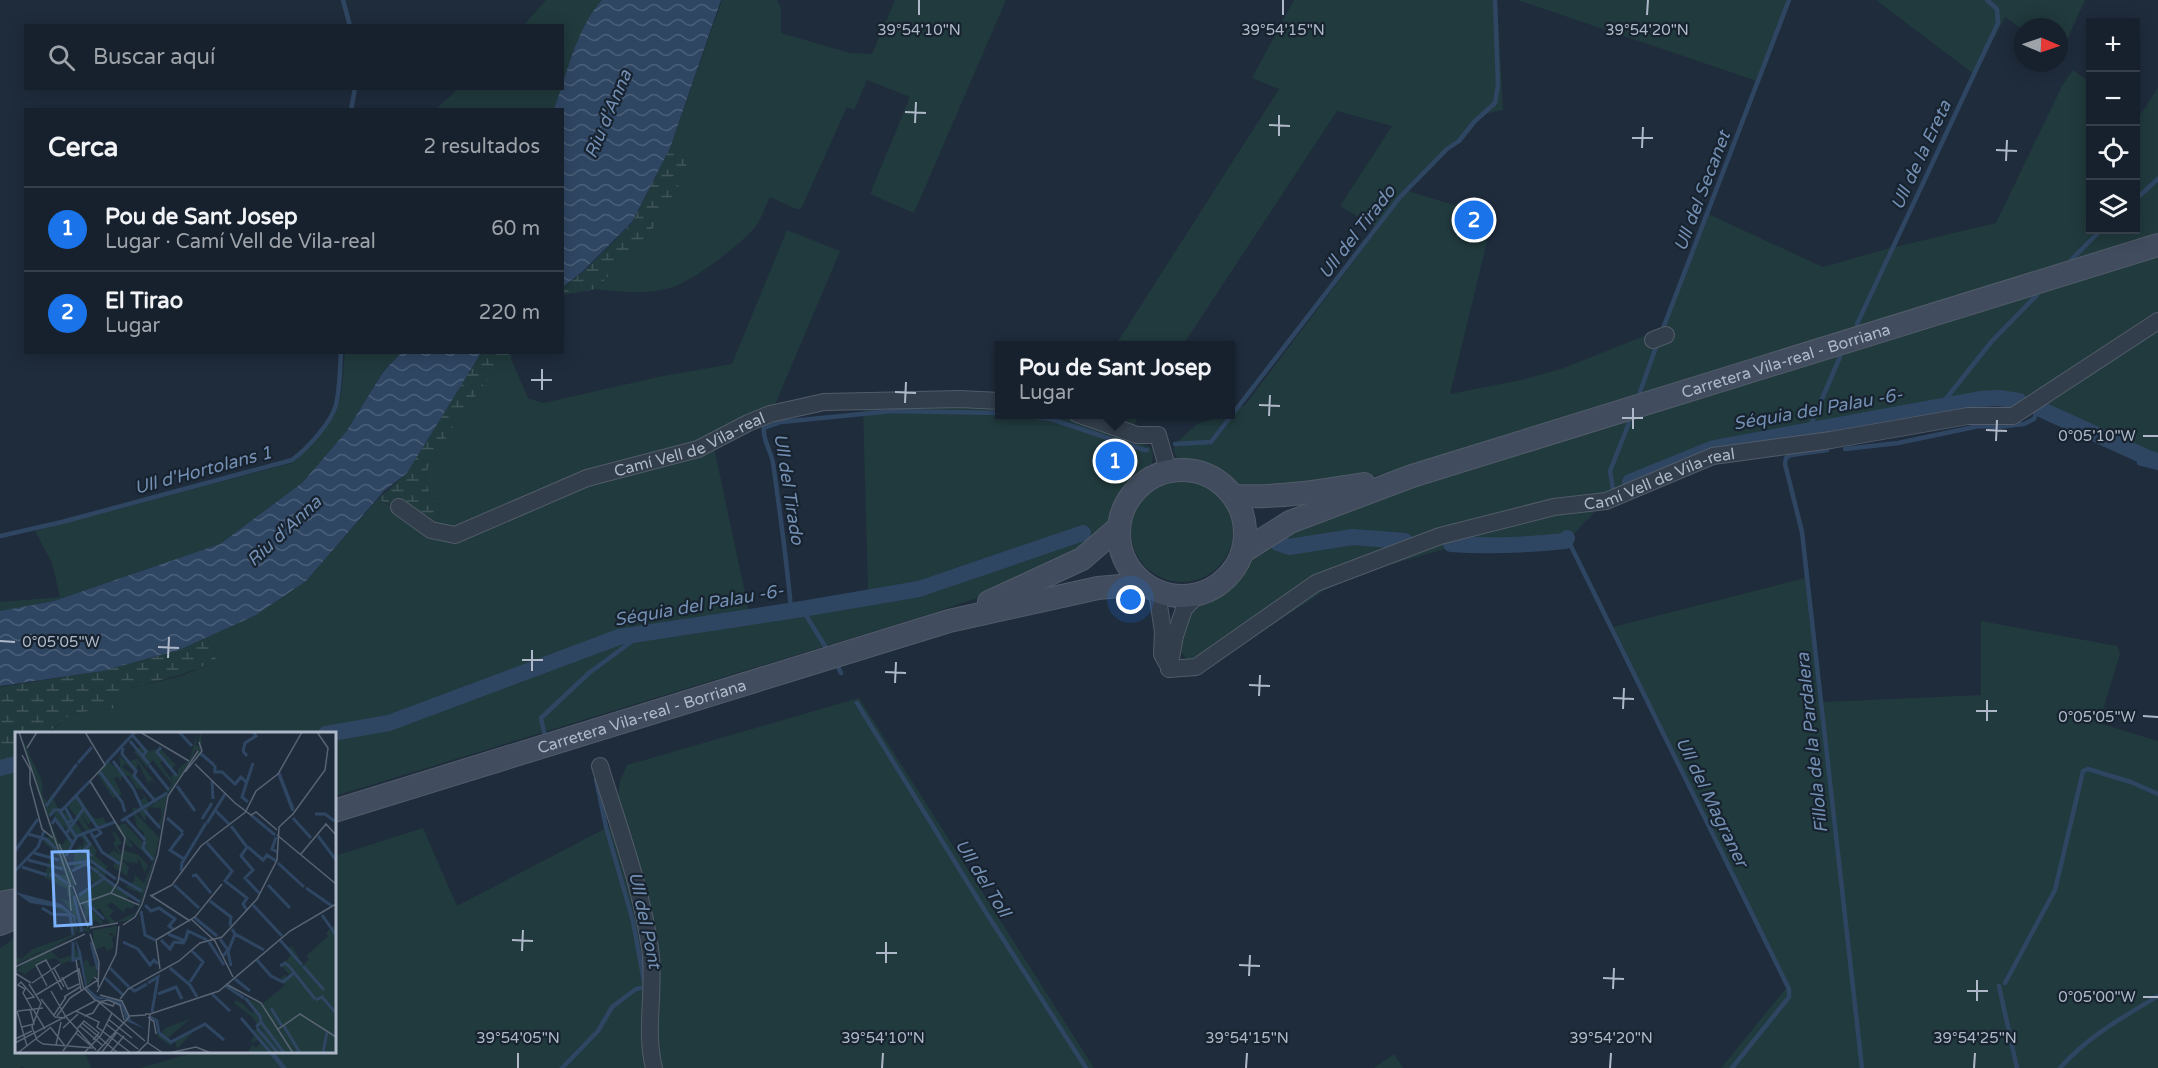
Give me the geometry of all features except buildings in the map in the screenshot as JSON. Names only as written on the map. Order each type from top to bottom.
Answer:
[{"type":"main road","name":"Carretera Vila-real - Borriana","points":[[1244,551],[1290,522],[1412,476],[2158,245]]},
{"type":"main road","points":[[1190,469],[1205,473],[1235,496],[1242,511],[1245,527],[1244,551],[1224,579],[1214,587],[1178,597],[1150,588],[1132,572],[1124,558],[1119,527],[1134,491],[1150,479],[1168,471],[1190,469]]},
{"type":"main road","name":"Carretera Vila-real - Borriana","points":[[1235,496],[1293,495],[1412,476]]},
{"type":"main road","name":"Carretera Vila-real - Borriana","points":[[949,621],[1082,559],[1119,527]]},
{"type":"main road","name":"Carretera Vila-real - Borriana","points":[[336,810],[949,621],[1098,588],[1150,588]]},
{"type":"main road","points":[[0,903],[15,900]]},
{"type":"main road","points":[[0,924],[15,917]]},
{"type":"street","name":"Camí Vell de Vila-real","points":[[1169,669],[1196,667],[1316,583],[1440,536],[1554,507],[1606,501],[1713,456],[1831,440],[1968,416],[2013,416],[2158,321]]},
{"type":"street","name":"Camí Vell de Vila-real","points":[[399,507],[431,530],[455,535],[587,478],[698,449],[770,414],[824,402],[960,399],[995,401]]},
{"type":"street","points":[[1091,419],[1137,435],[1158,435],[1168,471]]},
{"type":"street","points":[[1150,588],[1163,632],[1162,654],[1169,669]]},
{"type":"street","points":[[1169,669],[1175,636],[1184,609],[1199,593]]},
{"type":"street","points":[[600,766],[639,898],[650,950],[652,996],[650,1041],[654,1068]]},
{"type":"green space","points":[[546,0],[602,0],[582,30],[564,84],[564,24],[525,24]]},
{"type":"green space","points":[[722,0],[777,0],[781,8],[781,33],[850,53],[872,54],[895,0],[1006,0],[914,213],[870,194],[910,97],[867,80],[854,110],[847,107],[801,209],[796,209],[770,197],[758,223],[749,234],[716,262],[670,288],[642,292],[596,289],[652,230],[686,173],[683,155],[670,148]]},
{"type":"green space","points":[[1294,0],[1497,0],[1503,110],[1484,114],[1461,141],[1448,149],[1408,191],[1493,217],[1450,394],[1521,380],[1561,369],[1662,329],[1706,213],[1823,267],[1890,248],[1996,223],[2062,86],[2073,70],[2086,79],[2086,234],[2140,234],[2140,115],[2158,88],[2158,234],[1407,468],[1361,479],[1244,488],[1213,467],[1197,461],[1177,458],[1173,450],[1177,442],[1197,424],[1214,419],[1235,419],[1235,410],[1245,405],[1378,229],[1340,206],[1392,126],[1337,111],[1186,341],[1118,341],[1279,89],[1252,78]]},
{"type":"green space","points":[[1517,0],[1791,0],[1760,82]]},
{"type":"green space","points":[[1876,0],[2085,0],[2068,37],[2068,18],[2014,18],[2014,24],[2005,17],[1975,75]]},
{"type":"green space","points":[[457,90],[562,90],[554,108],[437,108]]},
{"type":"green space","points":[[670,148],[683,155],[687,167],[686,173],[652,230],[596,289],[564,295],[564,287],[584,271],[632,223]]},
{"type":"green space","points":[[787,230],[840,251],[774,407],[730,422],[715,434],[715,452],[749,612],[868,590],[863,407],[995,406],[995,419],[1137,419],[1126,437],[1150,447],[1153,452],[1152,463],[1136,474],[1118,494],[1107,524],[1058,564],[974,599],[336,796],[336,732],[49,732],[73,713],[117,708],[122,690],[181,676],[215,662],[215,652],[205,638],[256,615],[306,581],[378,499],[388,505],[406,507],[432,523],[440,513],[439,503],[430,495],[424,476],[451,431],[503,359],[511,359],[528,398],[543,403],[663,376],[732,364]]},
{"type":"green space","points":[[2158,256],[2158,459],[2148,457],[2039,407],[1999,400],[1979,401],[1713,449],[1618,488],[1566,542],[1491,550],[1452,547],[1354,575],[1333,585],[1198,674],[1179,649],[1185,613],[1201,601],[1219,595],[1231,586],[1246,569],[1251,559],[1270,540],[1378,496],[1632,420]]},
{"type":"green space","points":[[345,354],[400,354],[383,371],[346,432],[302,483],[220,544],[54,601],[0,611],[0,602],[60,597],[52,563],[35,531],[292,463],[318,438],[334,416],[342,381]]},
{"type":"green space","points":[[480,354],[511,354],[511,359],[503,359],[482,387],[432,460],[424,476],[430,495],[439,503],[440,513],[432,523],[406,508],[378,499],[407,473]]},
{"type":"green space","points":[[1182,480],[1202,484],[1218,495],[1229,511],[1233,531],[1229,551],[1218,567],[1202,578],[1182,582],[1162,578],[1146,567],[1135,551],[1131,531],[1135,511],[1146,495],[1162,484]]},
{"type":"green space","points":[[1809,577],[1823,702],[1981,695],[1981,621],[2117,646],[2120,654],[2099,723],[2158,741],[2158,1068],[1721,1068],[1787,987],[1609,628]]},
{"type":"green space","points":[[205,638],[215,652],[215,662],[180,675],[122,690],[117,708],[73,713],[48,732],[15,732],[15,759],[0,763],[0,687],[79,674],[130,663],[181,648]]},
{"type":"green space","points":[[859,698],[1094,1068],[659,1068],[656,1002],[617,804],[620,781],[627,765]]},
{"type":"green space","points":[[15,759],[15,888],[0,891],[0,763]]},
{"type":"green space","points":[[612,825],[633,893],[644,948],[650,1068],[140,1068],[192,1053],[336,1053],[336,856],[423,828],[457,906]]},
{"type":"green space","points":[[15,938],[15,1053],[85,1053],[91,1068],[24,1068],[22,1066],[0,1068],[0,948]]},
{"type":"green space","points":[[1394,1054],[1403,1068],[1374,1068]]},
{"type":"water","name":"Riu d'Anna","points":[[602,0],[721,0],[670,148],[632,222],[583,271],[564,286],[564,108],[554,108],[560,90],[564,90],[564,79],[573,52],[593,12]]},
{"type":"water","name":"Riu d'Anna","points":[[400,354],[480,354],[407,473],[384,491],[306,581],[256,615],[179,650],[102,671],[0,686],[0,611],[54,601],[220,544],[302,483],[346,432],[383,372]]},
{"type":"waterway","name":"Ull d'Hortolans 1","points":[[343,0],[349,24]]},
{"type":"waterway","name":"Ull del Tirado","points":[[1235,411],[1400,197],[1495,103],[1498,85],[1495,0]]},
{"type":"waterway","name":"Ull del Secanet","points":[[1662,331],[1789,0]]},
{"type":"waterway","name":"Ull de la Ereta","points":[[1857,324],[1998,23],[1997,9],[1987,0]]},
{"type":"waterway","name":"Ull d'Hortolans 1","points":[[351,108],[355,90]]},
{"type":"waterway","points":[[2140,195],[2158,179]]},
{"type":"waterway","points":[[2071,260],[2097,234]]},
{"type":"waterway","points":[[1941,405],[1992,341],[2037,295]]},
{"type":"waterway","name":"Ull del Secanet","points":[[1640,392],[1657,344]]},
{"type":"waterway","name":"Ull d'Hortolans 1","points":[[0,536],[62,522],[292,460],[318,435],[333,412],[338,392],[341,354]]},
{"type":"waterway","name":"Ull de la Ereta","points":[[1809,429],[1840,357]]},
{"type":"waterway","name":"Séquia del Palau -6-","points":[[1630,482],[1714,448],[1980,399],[1999,398],[2019,401]]},
{"type":"waterway","name":"Fillola de la Pardalera","points":[[1845,449],[1898,443],[1979,426],[2024,424],[2034,419],[2038,408]]},
{"type":"waterway","name":"Séquia del Palau -6-","points":[[2038,408],[2158,461]]},
{"type":"waterway","name":"Ull del Tirado","points":[[791,610],[773,463],[764,436],[764,428],[781,422],[892,411],[995,413]]},
{"type":"waterway","name":"Ull del Tirado","points":[[1051,419],[1147,450]]},
{"type":"waterway","name":"Ull del Tirado","points":[[1175,444],[1211,442],[1229,419]]},
{"type":"waterway","name":"Ull del Secanet","points":[[1613,489],[1610,471],[1629,423]]},
{"type":"waterway","name":"Fillola de la Pardalera","points":[[1827,450],[1791,455],[1786,458],[1785,464],[1802,532],[1862,1068]]},
{"type":"waterway","points":[[2139,463],[2158,468]]},
{"type":"waterway","name":"Séquia del Palau -6-","points":[[336,732],[389,723],[619,637],[919,589],[1083,533]]},
{"type":"waterway","name":"Séquia del Palau -6-","points":[[1278,543],[1289,547],[1353,537],[1405,541]]},
{"type":"waterway","name":"Ull del Magraner","points":[[1567,538],[1789,989],[1789,997],[1732,1068]]},
{"type":"waterway","name":"Séquia del Palau -6-","points":[[1451,544],[1522,544],[1565,541],[1567,538]]},
{"type":"waterway","name":"Ull del Toll","points":[[802,609],[825,646]]},
{"type":"waterway","name":"Ull del Pont","points":[[544,732],[541,718],[589,673],[631,642],[631,635]]},
{"type":"waterway","name":"Ull del Toll","points":[[839,669],[841,673]]},
{"type":"waterway","name":"Ull del Toll","points":[[857,703],[987,914],[1086,1068]]},
{"type":"waterway","name":"Séquia del Palau -6-","points":[[0,768],[15,764]]},
{"type":"waterway","points":[[2005,983],[2055,890],[2083,771],[2088,769],[2131,782],[2158,794]]},
{"type":"waterway","name":"Ull del Pont","points":[[562,1068],[598,1031],[612,1007],[636,989],[645,987],[633,921],[606,827],[596,779]]},
{"type":"waterway","points":[[1999,986],[2017,1068]]},
{"type":"waterway","points":[[2060,1068],[2094,1037],[2158,996]]},
{"type":"waterway","points":[[272,1053],[284,1068]]},
{"type":"place","name":"El Tirao","points":[[1474,220]]},
{"type":"place","name":"Pou de Sant Josep","points":[[1115,461]]}]
